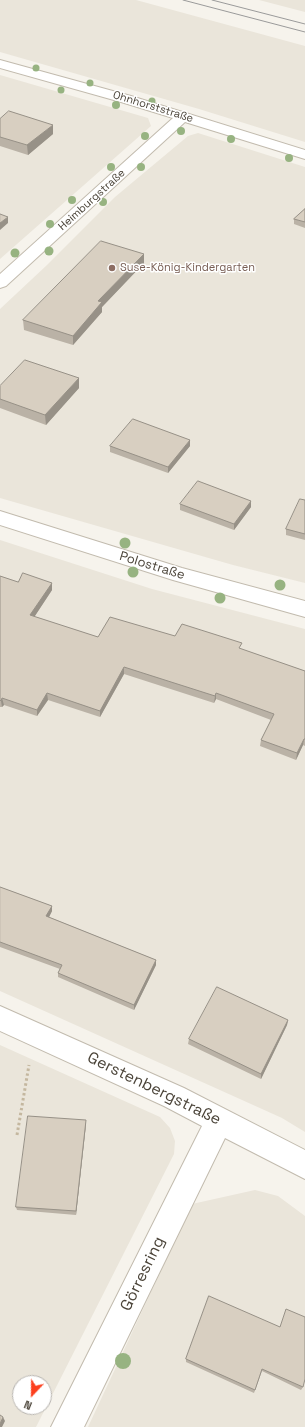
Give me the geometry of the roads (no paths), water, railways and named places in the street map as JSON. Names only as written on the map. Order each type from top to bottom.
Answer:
[{"type":"street","name":"Ohnhorststraße","points":[[0,64],[183,116],[305,154]]},
{"type":"street","name":"Heimburgstraße","points":[[0,283],[183,116]]},
{"type":"street","name":"Polostraße","points":[[0,518],[180,575],[305,608]]},
{"type":"street","name":"Gerstenbergstraße","points":[[0,1018],[174,1096],[305,1165]]},
{"type":"street","name":"Görresring","points":[[67,1427],[219,1120]]},
{"type":"tram line","points":[[183,0],[305,32]]},
{"type":"tram line","points":[[212,0],[305,24]]},
{"type":"place","name":"Suse-König-Kindergarten","points":[[112,268]]}]
